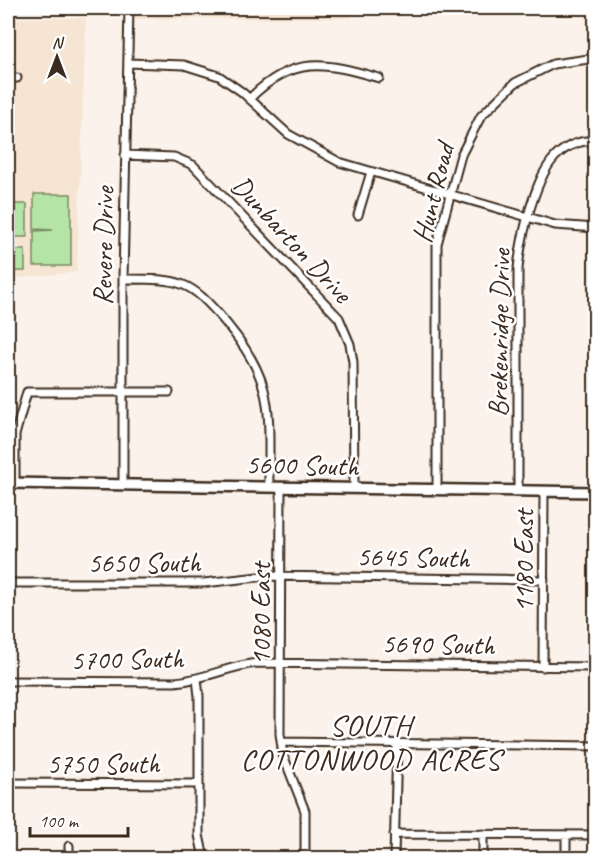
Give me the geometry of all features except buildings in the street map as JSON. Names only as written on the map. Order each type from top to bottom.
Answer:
[{"type":"main road","name":"5600 South","points":[[11,483],[596,492]]},
{"type":"street","name":"Revere Drive","points":[[123,485],[123,279],[129,8]]},
{"type":"street","name":"Hunt Road","points":[[437,489],[437,250],[449,195],[470,134],[497,98],[515,83],[544,68],[564,62],[596,58]]},
{"type":"street","points":[[128,63],[174,64],[202,69],[227,81],[276,125],[306,146],[339,162],[566,228],[596,228]]},
{"type":"street","points":[[249,99],[272,78],[304,65],[339,66],[379,78]]},
{"type":"street","points":[[8,78],[17,78]]},
{"type":"street","name":"Brekenridge Drive","points":[[518,490],[518,268],[528,217],[539,178],[550,161],[572,145],[596,140]]},
{"type":"street","name":"Dunbarton Drive","points":[[125,155],[174,157],[193,165],[339,318],[350,344],[353,362],[354,488]]},
{"type":"street","points":[[358,215],[371,172]]},
{"type":"street","points":[[123,279],[167,279],[191,287],[206,298],[246,345],[259,369],[266,394],[269,487]]},
{"type":"street","points":[[11,483],[15,435],[27,392],[169,392]]},
{"type":"street","name":"1080 East","points":[[281,487],[281,742],[287,768],[303,801],[306,822],[305,858]]},
{"type":"street","name":"1180 East","points":[[543,667],[544,491]]},
{"type":"street","name":"5650 South","points":[[8,583],[204,583],[257,576],[281,576]]},
{"type":"street","name":"5645 South","points":[[281,576],[544,580]]},
{"type":"street","name":"5690 South","points":[[280,663],[596,667]]},
{"type":"street","name":"5700 South","points":[[8,681],[174,682],[197,679],[243,664],[280,663]]},
{"type":"street","points":[[197,679],[199,835],[204,858]]},
{"type":"street","points":[[281,742],[596,746]]},
{"type":"street","points":[[394,858],[397,744]]},
{"type":"street","name":"5750 South","points":[[8,783],[199,784]]},
{"type":"street","points":[[394,834],[596,835]]},
{"type":"street","points":[[483,834],[483,858]]},
{"type":"street","points":[[566,835],[566,858]]},
{"type":"street","points":[[69,846],[69,858]]},
{"type":"shaded area","points":[[8,8],[14,8],[15,18],[86,18],[77,272],[8,279]]},
{"type":"shaded area","points":[[135,8],[352,8],[352,18],[135,19]]},
{"type":"green space","points":[[34,194],[71,194],[71,266],[34,266],[34,231],[53,230],[34,229]]},
{"type":"green space","points":[[8,204],[27,204],[27,237],[8,237]]},
{"type":"green space","points":[[8,250],[25,250],[25,271],[8,271]]},
{"type":"district","name":"SOUTH COTTONWOOD ACRES","points":[[371,742]]}]
